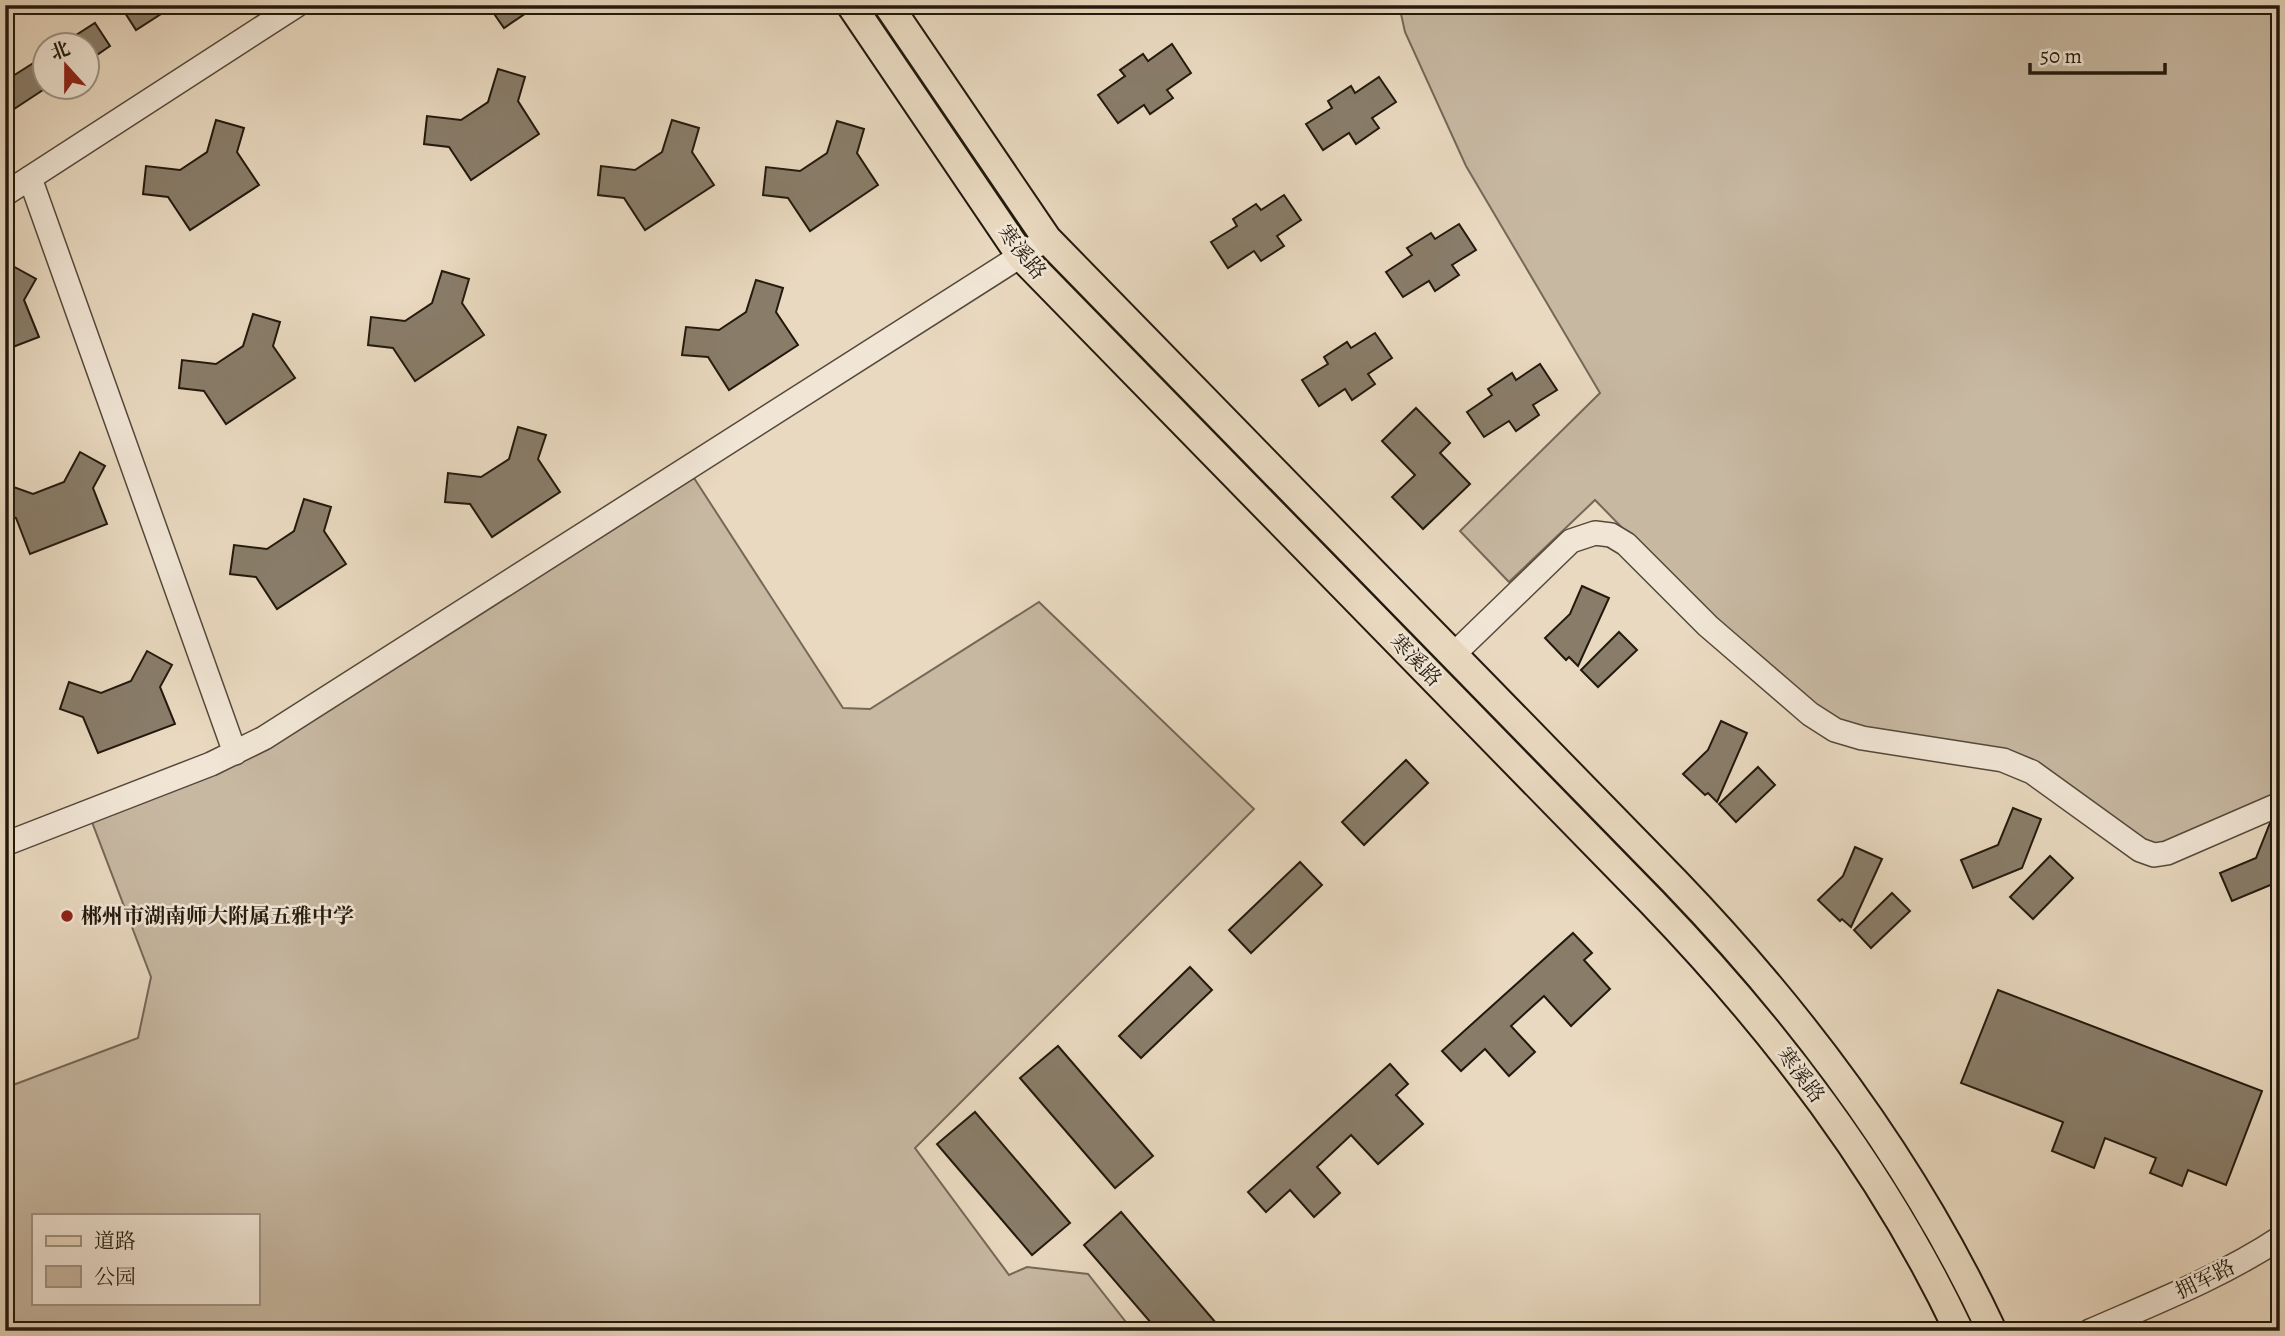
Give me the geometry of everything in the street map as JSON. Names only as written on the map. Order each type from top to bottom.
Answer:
[{"type":"main road","name":"寒溪路","points":[[850,5],[1021,256],[1653,902],[1741,998],[1858,1153],[1923,1263],[1959,1331]]},
{"type":"main road","name":"寒溪路","points":[[888,5],[1047,239],[1720,929],[1806,1030],[1846,1083],[1918,1192],[1992,1331]]},
{"type":"street","points":[[5,194],[297,5]]},
{"type":"street","points":[[30,178],[235,753]]},
{"type":"street","points":[[5,844],[235,753],[293,720],[1047,239]]},
{"type":"street","points":[[1453,655],[1571,541],[1587,534],[1604,534],[1626,544],[1708,626],[1810,714],[1835,730],[1862,738],[2003,760],[2018,765],[2032,772],[2140,850],[2154,855],[2167,853],[2280,804]]},
{"type":"street","name":"拥军路","points":[[2090,1331],[2202,1282],[2280,1238]]},
{"type":"green space","points":[[1399,5],[2280,5],[2280,795],[2154,846],[2036,765],[1864,730],[1826,715],[1685,592],[1595,500],[1509,582],[1460,531],[1600,393],[1466,166],[1405,32]]},
{"type":"green space","points":[[694,478],[843,708],[870,709],[1039,602],[1254,809],[915,1148],[1009,1275],[1027,1267],[1088,1274],[1133,1331],[5,1331],[5,1088],[138,1038],[151,977],[92,822],[215,774],[270,748]]},
{"type":"building","points":[[120,5],[175,5],[136,30]]},
{"type":"building","points":[[488,5],[538,5],[504,28]]},
{"type":"building","points":[[95,23],[101,32],[81,32]]},
{"type":"building","points":[[102,34],[110,46],[102,51]]},
{"type":"building","points":[[1172,44],[1191,73],[1167,90],[1173,98],[1150,114],[1144,105],[1118,123],[1098,95],[1125,76],[1120,70],[1143,54],[1148,61]]},
{"type":"building","points":[[32,64],[32,97],[5,115],[5,81]]},
{"type":"building","points":[[498,69],[525,77],[518,101],[539,134],[471,180],[449,147],[424,144],[427,116],[461,120],[488,102]]},
{"type":"building","points":[[1379,77],[1396,102],[1372,118],[1379,128],[1356,144],[1349,133],[1323,150],[1306,124],[1332,108],[1328,101],[1351,86],[1355,93]]},
{"type":"building","points":[[216,120],[244,128],[237,152],[259,185],[190,230],[168,197],[143,194],[146,166],[180,170],[207,152]]},
{"type":"building","points":[[672,120],[699,128],[692,152],[714,185],[645,230],[624,198],[598,195],[601,166],[635,170],[662,152]]},
{"type":"building","points":[[837,121],[864,129],[857,153],[878,185],[810,231],[788,198],[763,195],[766,167],[800,171],[827,153]]},
{"type":"building","points":[[1284,195],[1301,220],[1277,236],[1284,246],[1261,261],[1254,251],[1228,268],[1211,242],[1237,226],[1233,219],[1256,204],[1261,210]]},
{"type":"building","points":[[1459,224],[1476,250],[1452,265],[1459,275],[1435,291],[1429,281],[1403,297],[1386,272],[1412,255],[1407,248],[1431,233],[1435,239]]},
{"type":"building","points":[[11,265],[36,279],[24,300],[39,337],[5,350],[5,277]]},
{"type":"building","points":[[442,271],[469,279],[462,303],[484,335],[415,381],[393,348],[368,345],[371,317],[405,321],[432,303]]},
{"type":"building","points":[[756,280],[783,288],[776,312],[798,345],[729,390],[708,357],[682,355],[686,327],[719,330],[746,312]]},
{"type":"building","points":[[253,314],[280,322],[273,346],[295,378],[226,424],[204,391],[179,388],[182,360],[216,364],[243,346]]},
{"type":"building","points":[[1375,333],[1392,358],[1368,374],[1375,384],[1352,400],[1345,389],[1319,406],[1302,380],[1328,364],[1324,357],[1347,342],[1351,348]]},
{"type":"building","points":[[1540,364],[1557,390],[1533,405],[1539,415],[1516,431],[1509,421],[1484,437],[1467,412],[1492,395],[1488,389],[1512,373],[1516,380]]},
{"type":"building","points":[[1416,408],[1450,443],[1440,453],[1470,484],[1423,529],[1392,497],[1415,475],[1382,441]]},
{"type":"building","points":[[518,427],[546,435],[538,459],[560,492],[492,537],[470,504],[445,502],[448,473],[481,477],[509,459]]},
{"type":"building","points":[[80,452],[105,466],[93,488],[107,524],[30,554],[16,518],[5,514],[5,484],[33,494],[64,482]]},
{"type":"building","points":[[304,499],[331,507],[324,531],[346,564],[277,609],[256,577],[230,574],[234,545],[267,549],[294,531]]},
{"type":"building","points":[[1582,586],[1609,598],[1578,666],[1569,657],[1566,660],[1545,638],[1570,614]]},
{"type":"building","points":[[1619,632],[1637,650],[1598,687],[1581,670]]},
{"type":"building","points":[[147,651],[172,665],[160,687],[175,724],[98,753],[83,717],[60,709],[69,682],[101,693],[131,681]]},
{"type":"building","points":[[1721,721],[1747,733],[1717,802],[1708,793],[1705,795],[1683,774],[1708,750]]},
{"type":"building","points":[[1406,760],[1428,783],[1364,845],[1342,822]]},
{"type":"building","points":[[1758,767],[1775,785],[1736,822],[1719,804]]},
{"type":"building","points":[[2013,808],[2041,819],[2022,868],[1973,888],[1961,860],[1998,845]]},
{"type":"building","points":[[2280,819],[2280,881],[2232,901],[2220,873],[2256,858],[2270,823]]},
{"type":"building","points":[[1855,847],[1882,859],[1851,927],[1842,919],[1840,921],[1818,900],[1843,876]]},
{"type":"building","points":[[2050,856],[2073,878],[2033,919],[2010,897]]},
{"type":"building","points":[[1300,862],[1322,885],[1251,953],[1229,930]]},
{"type":"building","points":[[1892,893],[1910,911],[1871,948],[1854,930]]},
{"type":"building","points":[[1573,933],[1592,953],[1584,960],[1610,989],[1571,1026],[1544,996],[1511,1026],[1535,1052],[1509,1076],[1485,1049],[1461,1071],[1442,1051]]},
{"type":"building","points":[[1190,967],[1212,990],[1141,1058],[1119,1036]]},
{"type":"building","points":[[1998,990],[2262,1091],[2226,1185],[2188,1170],[2182,1186],[2150,1173],[2156,1158],[2105,1138],[2094,1168],[2052,1151],[2063,1122],[1961,1083]]},
{"type":"building","points":[[1058,1046],[1153,1156],[1115,1188],[1020,1078]]},
{"type":"building","points":[[1390,1064],[1408,1084],[1396,1095],[1423,1124],[1378,1164],[1351,1135],[1317,1167],[1340,1193],[1314,1217],[1290,1190],[1266,1212],[1248,1192]]},
{"type":"building","points":[[975,1112],[1070,1223],[1032,1255],[937,1144]]},
{"type":"building","points":[[1121,1212],[1216,1323],[1207,1331],[1158,1331],[1084,1245]]},
{"type":"place","name":"郴州市湖南师大附属五雅中学","points":[[67,916]]}]
